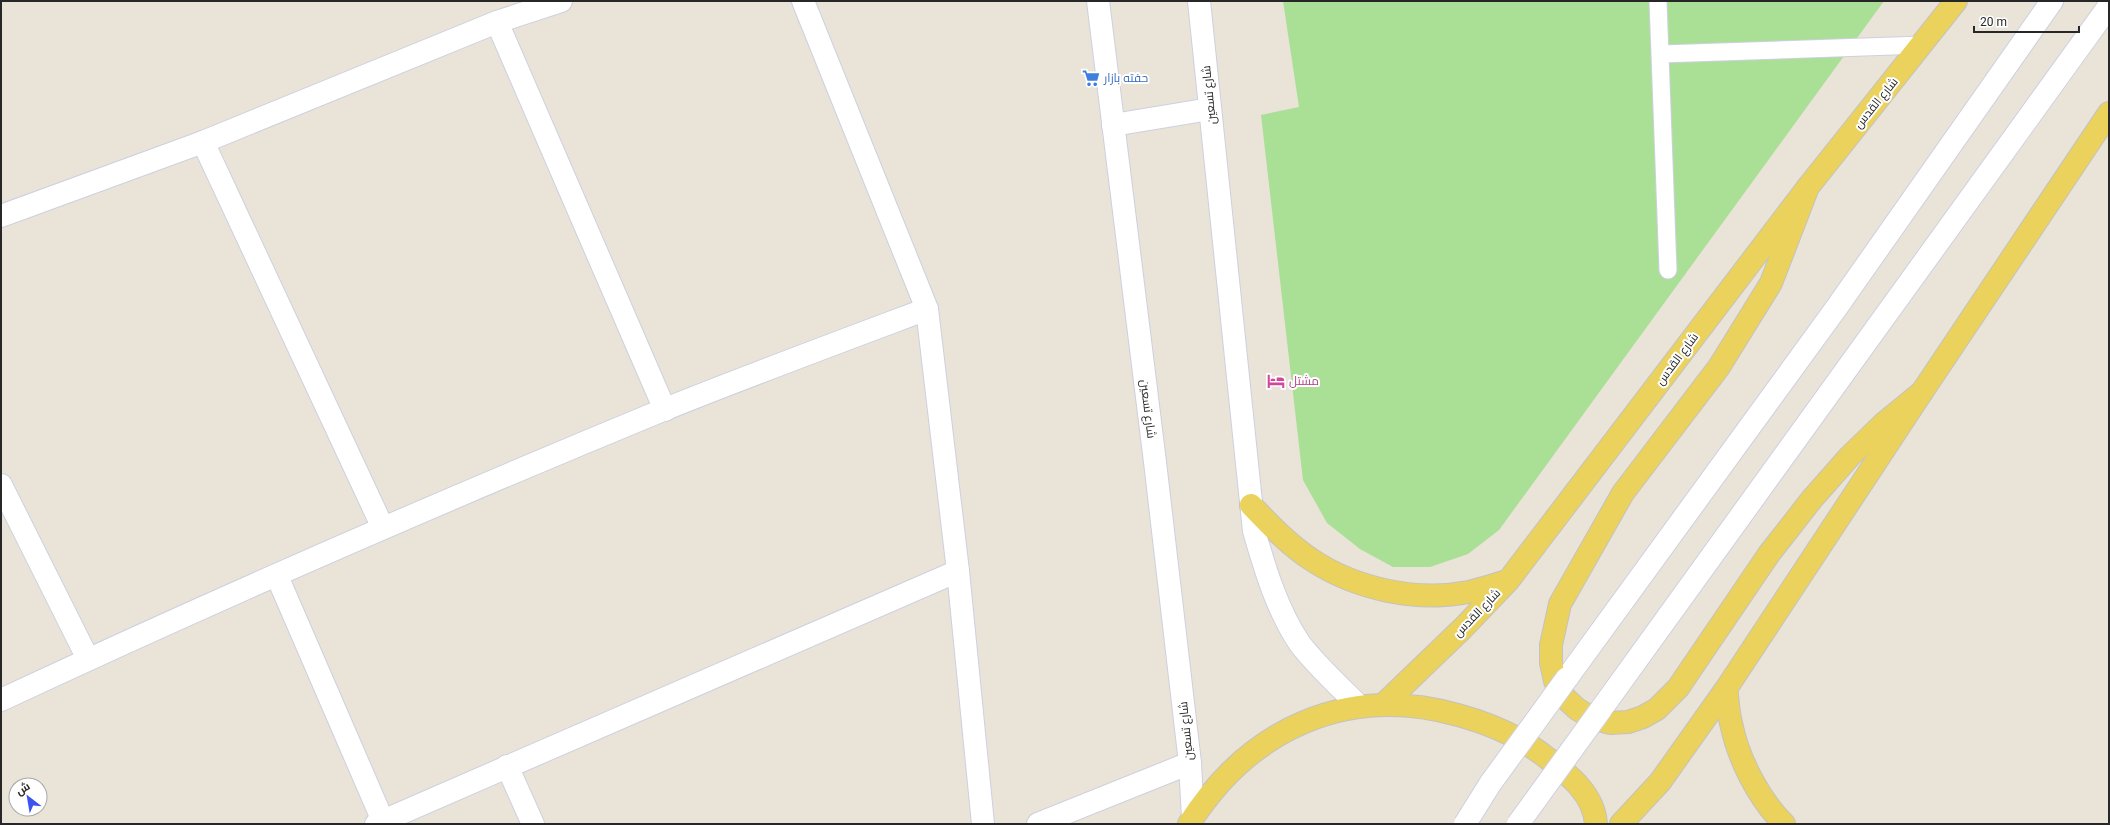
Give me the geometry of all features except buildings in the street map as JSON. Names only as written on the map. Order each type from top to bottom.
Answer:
[{"type":"main road","name":"شارع القدس","points":[[1384,704],[1463,628],[1508,581],[1808,187],[1956,1]]},
{"type":"main road","points":[[1621,824],[1647,798],[1660,782],[1726,689],[1922,392],[2109,113]]},
{"type":"main road","points":[[1808,187],[1771,282],[1719,367],[1623,493],[1560,604],[1551,645],[1550,663],[1555,681],[1564,697],[1576,710],[1592,718],[1610,723],[1628,722],[1644,717],[1657,709],[1678,688],[1769,554],[1812,499],[1850,456],[1883,424],[1922,392]]},
{"type":"main road","points":[[1251,505],[1279,535],[1312,560],[1348,579],[1387,591],[1428,595],[1469,592],[1508,581]]},
{"type":"main road","points":[[1726,689],[1730,723],[1742,758],[1759,791],[1784,824]]},
{"type":"main road","points":[[1191,821],[1217,784],[1247,756],[1281,732],[1319,716],[1359,706],[1384,704],[1436,708],[1486,722],[1532,746],[1573,779],[1587,797],[1596,824]]},
{"type":"street","points":[[1,216],[202,142],[537,5],[561,1]]},
{"type":"street","points":[[803,1],[926,309],[958,571],[983,824]]},
{"type":"street","name":"شارع تسعين","points":[[1098,1],[1190,763],[1191,821]]},
{"type":"street","name":"شارع تسعين","points":[[1199,1],[1254,531],[1268,578],[1300,644],[1359,706]]},
{"type":"street","points":[[1465,822],[1490,784],[1836,307],[2052,1]]},
{"type":"street","points":[[1518,824],[2109,6]]},
{"type":"street","points":[[497,22],[665,410]]},
{"type":"street","points":[[1113,125],[1210,110]]},
{"type":"street","points":[[202,142],[383,528]]},
{"type":"street","points":[[1,700],[88,659],[383,528],[665,410],[926,309]]},
{"type":"street","points":[[1,484],[88,659]]},
{"type":"street","points":[[277,576],[380,822],[958,571]]},
{"type":"street","points":[[1038,824],[1190,763]]},
{"type":"street","points":[[507,766],[533,824]]},
{"type":"lane","points":[[1658,1],[1668,270]]},
{"type":"lane","points":[[1661,54],[1922,45]]},
{"type":"green space","points":[[1283,1],[1884,1],[1499,530],[1468,554],[1430,567],[1393,567],[1360,549],[1327,523],[1303,480],[1261,115],[1299,107]]},
{"type":"place","name":"حفته بازار","points":[[1091,78]]},
{"type":"place","name":"مشتل","points":[[1276,381]]}]
